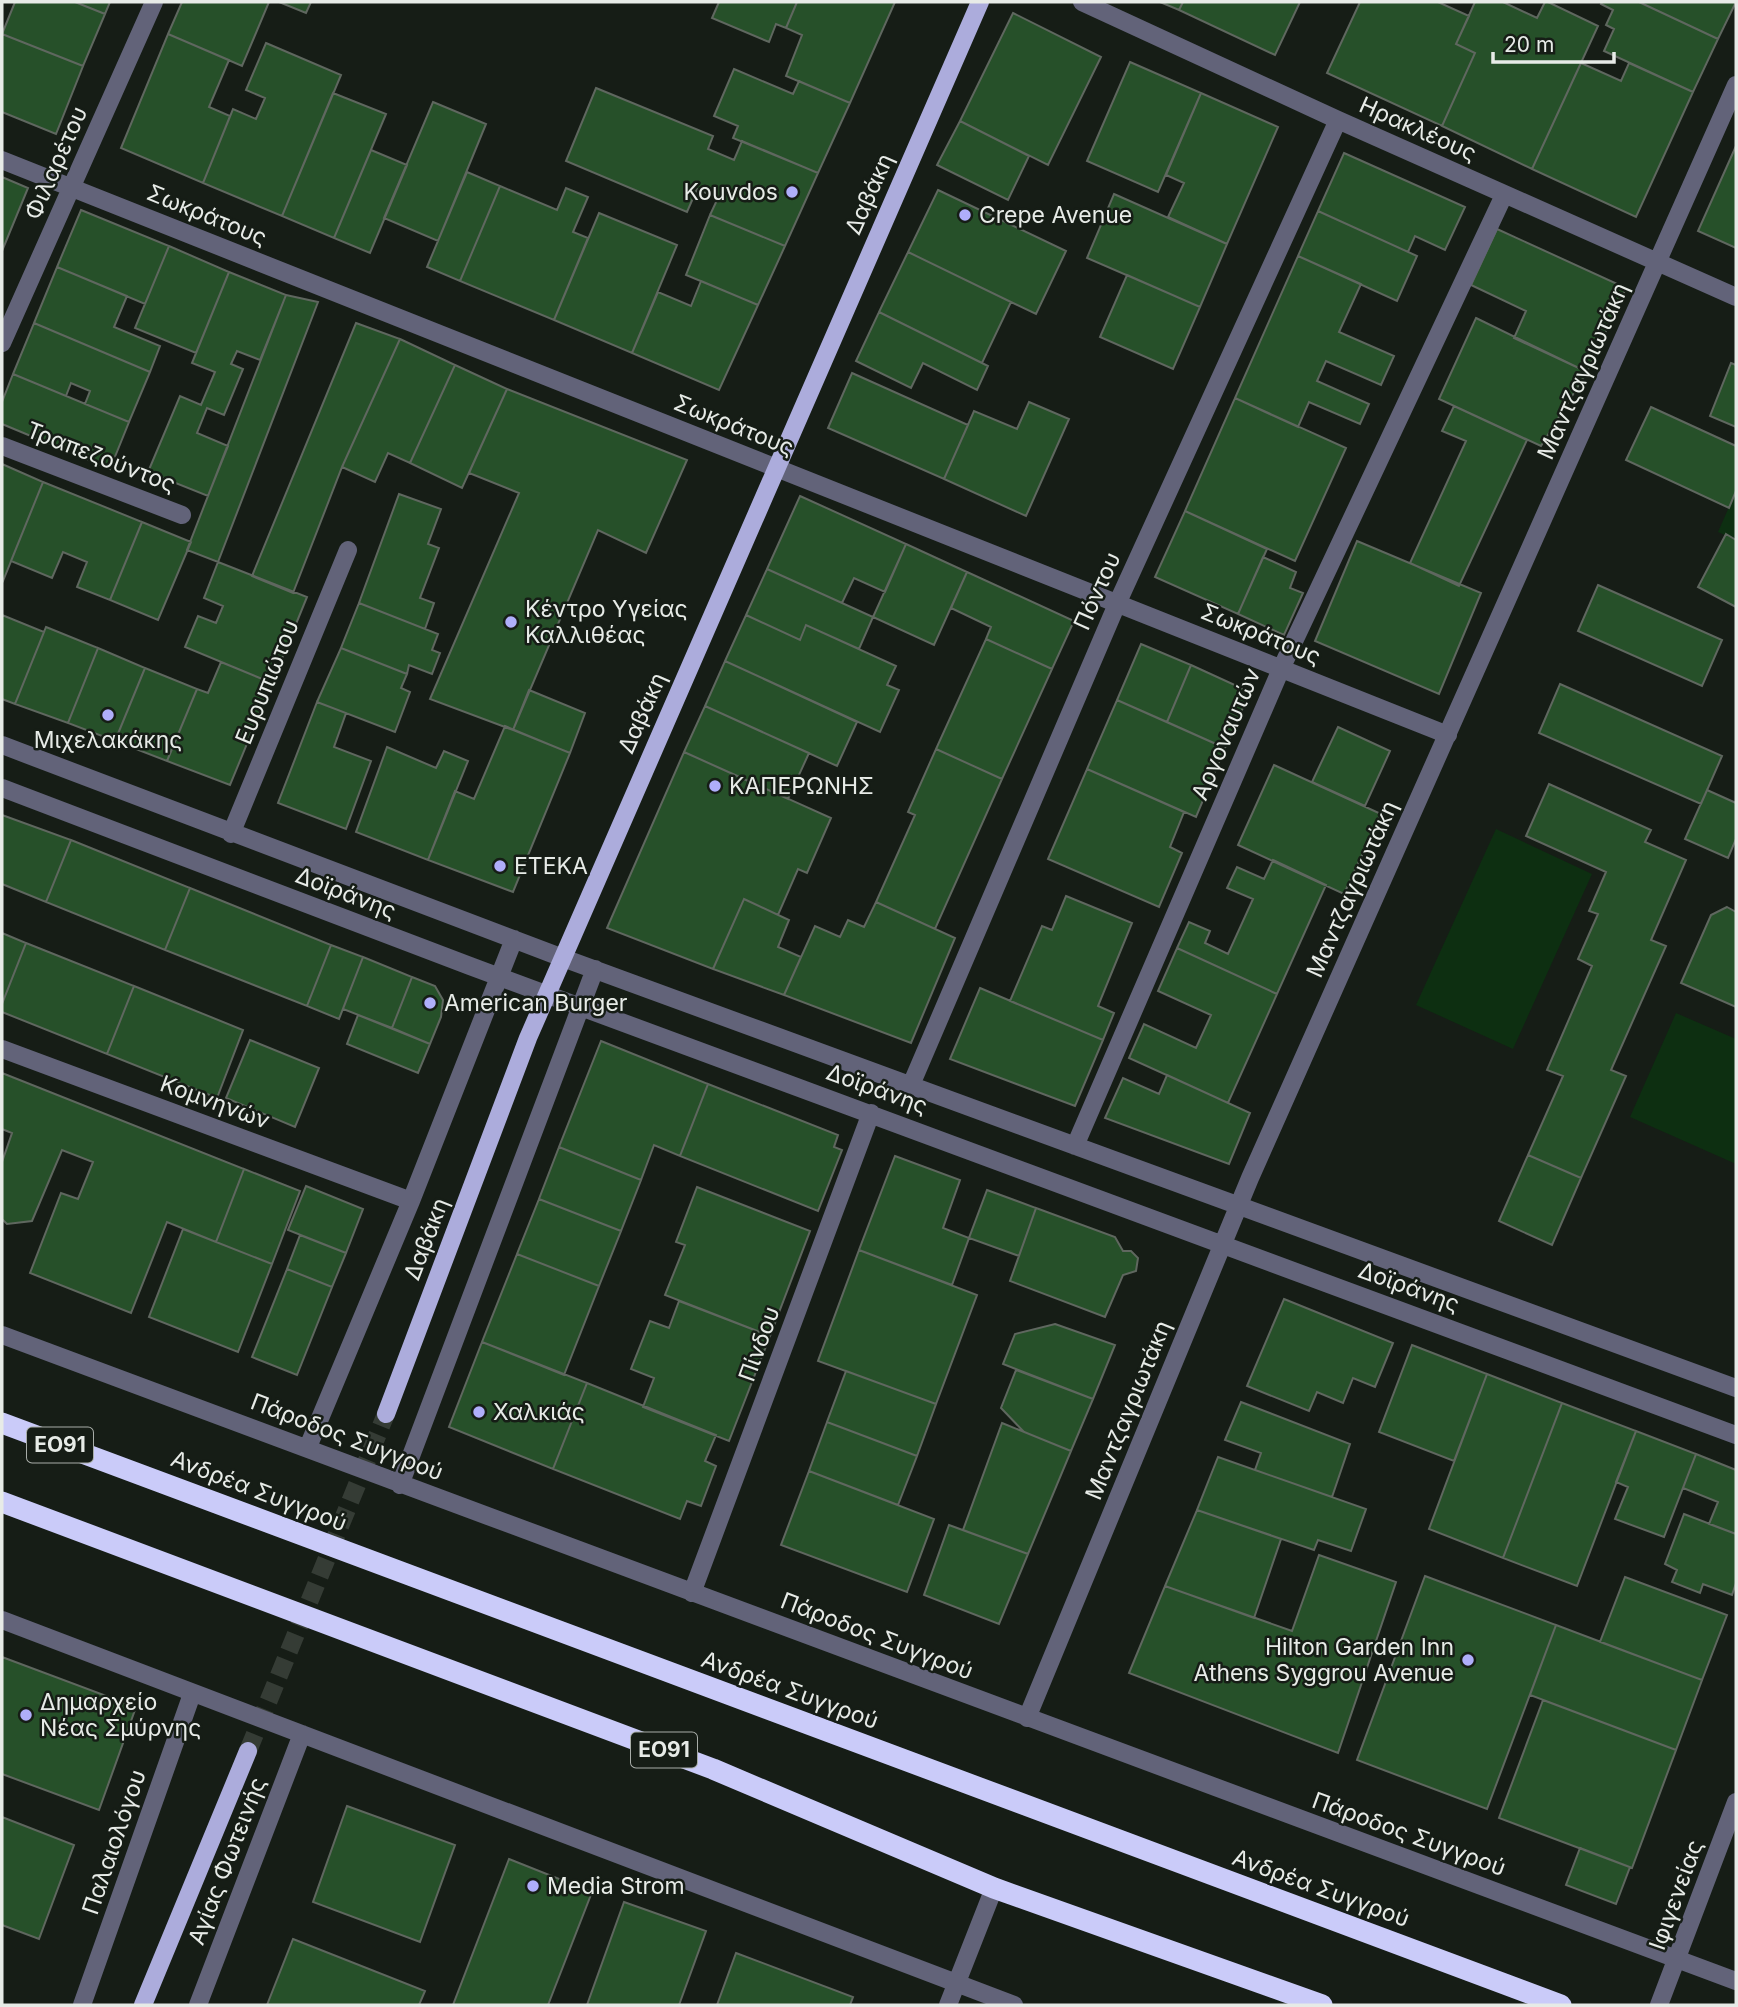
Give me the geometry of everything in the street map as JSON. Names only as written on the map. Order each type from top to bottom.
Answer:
[{"type":"highway","name":"Ανδρέα Συγγρού","points":[[2,1423],[1560,2005]]},
{"type":"highway","name":"ΕΟ91","points":[[2,1502],[713,1769],[994,1888],[1322,2005]]},
{"type":"main road","name":"Δαβάκη","points":[[386,1414],[547,992],[980,2]]},
{"type":"main road","name":"Αγίας Φωτεινής","points":[[143,2005],[248,1751]]},
{"type":"street","name":"Φιλαρέτου","points":[[2,343],[155,2]]},
{"type":"street","name":"Ηρακλέους","points":[[1082,2],[1504,195],[1736,297]]},
{"type":"street","name":"Μαντζαγριωτάκη","points":[[1027,1718],[1239,1206],[1736,85]]},
{"type":"street","name":"Πόντου","points":[[911,1085],[1117,604],[1338,120]]},
{"type":"street","name":"Σωκράτους","points":[[2,160],[1448,735]]},
{"type":"street","name":"Αργοναυτών","points":[[1075,1146],[1281,669],[1504,195]]},
{"type":"street","name":"Τραπεζούντος","points":[[2,446],[182,515]]},
{"type":"street","name":"Ευρυπιώτου","points":[[232,834],[348,550]]},
{"type":"street","name":"Δοϊράνης","points":[[2,745],[563,958],[1736,1388]]},
{"type":"street","name":"Δοϊράνης","points":[[2,788],[499,977],[547,992],[1736,1435]]},
{"type":"street","name":"Δαβάκη","points":[[308,1447],[411,1200],[514,939]]},
{"type":"street","points":[[400,1485],[595,969]]},
{"type":"street","name":"Κομνηνών","points":[[2,1049],[411,1200]]},
{"type":"street","name":"Πίνδου","points":[[692,1593],[871,1113]]},
{"type":"street","name":"Πάροδος Συγγρού","points":[[2,1335],[1736,1981]]},
{"type":"street","points":[[2,1620],[1014,2005]]},
{"type":"street","name":"Παλαιολόγου","points":[[82,2005],[192,1694]]},
{"type":"street","name":"Αγίας Φωτεινής","points":[[198,2005],[302,1734]]},
{"type":"street","name":"Ιφιγενείας","points":[[1659,2005],[1736,1802]]},
{"type":"street","points":[[948,2005],[994,1888]]},
{"type":"green space","points":[[1736,491],[1736,540],[1718,532]]},
{"type":"green space","points":[[1496,829],[1592,874],[1513,1049],[1416,1005]]},
{"type":"green space","points":[[1676,1013],[1736,1039],[1736,1164],[1630,1117]]},
{"type":"building","points":[[15,2],[75,2],[105,14],[83,66],[2,34]]},
{"type":"building","points":[[75,2],[110,2],[105,14]]},
{"type":"building","points":[[182,2],[269,2],[242,66],[168,34]]},
{"type":"building","points":[[279,2],[311,2],[306,13]]},
{"type":"building","points":[[719,2],[797,2],[786,28],[776,24],[769,42],[712,18]]},
{"type":"building","points":[[797,2],[895,2],[850,103],[786,76],[802,35],[786,28]]},
{"type":"building","points":[[1160,2],[1183,2],[1179,10]]},
{"type":"building","points":[[1183,2],[1300,2],[1275,55],[1179,10]]},
{"type":"building","points":[[1360,2],[1438,2],[1469,16],[1456,44],[1475,53],[1442,126],[1327,73]]},
{"type":"building","points":[[1475,2],[1503,2],[1537,18],[1545,2],[1548,2],[1598,26],[1532,169],[1442,126],[1475,53],[1456,44]]},
{"type":"building","points":[[1639,2],[1718,39],[1693,92],[1604,51],[1614,29],[1606,25],[1613,10],[1601,4]]},
{"type":"building","points":[[1639,2],[1736,2],[1718,39]]},
{"type":"building","points":[[1013,13],[1101,57],[1048,165],[960,121]]},
{"type":"building","points":[[2,34],[83,66],[56,134],[2,112]]},
{"type":"building","points":[[168,34],[229,60],[209,107],[230,116],[203,183],[121,148]]},
{"type":"building","points":[[266,43],[341,75],[282,216],[203,183],[233,109],[256,119],[265,98],[246,90]]},
{"type":"building","points":[[1130,62],[1201,93],[1158,192],[1087,161]]},
{"type":"building","points":[[1581,63],[1621,81],[1629,63],[1693,92],[1636,217],[1532,169]]},
{"type":"building","points":[[734,69],[793,94],[799,81],[850,103],[818,173],[733,138],[738,126],[714,116]]},
{"type":"building","points":[[596,88],[713,136],[708,149],[734,160],[742,141],[818,173],[785,246],[710,215],[718,198],[697,189],[687,212],[566,161]]},
{"type":"building","points":[[333,93],[386,114],[334,238],[282,216]]},
{"type":"building","points":[[1201,93],[1278,127],[1227,244],[1168,217],[1184,183],[1166,175]]},
{"type":"building","points":[[433,102],[486,124],[438,241],[384,218]]},
{"type":"building","points":[[960,121],[1029,156],[1008,200],[937,165]]},
{"type":"building","points":[[1736,146],[1736,248],[1698,231]]},
{"type":"building","points":[[371,150],[407,165],[370,253],[334,238]]},
{"type":"building","points":[[1344,153],[1465,207],[1445,250],[1415,236],[1408,252],[1318,211]]},
{"type":"building","points":[[467,172],[500,186],[460,281],[427,267]]},
{"type":"building","points":[[2,177],[28,188],[2,251]]},
{"type":"building","points":[[500,186],[557,210],[566,188],[588,197],[573,232],[588,238],[554,320],[460,281]]},
{"type":"building","points":[[938,190],[1066,251],[1036,314],[908,252]]},
{"type":"building","points":[[1114,194],[1227,244],[1200,307],[1087,258]]},
{"type":"building","points":[[81,210],[169,246],[145,304],[57,267]]},
{"type":"building","points":[[1318,211],[1417,256],[1397,301],[1298,256]]},
{"type":"building","points":[[599,213],[677,245],[632,353],[554,320]]},
{"type":"building","points":[[710,215],[785,246],[758,305],[686,275]]},
{"type":"building","points":[[1497,229],[1626,288],[1587,372],[1514,338],[1526,311],[1471,285]]},
{"type":"building","points":[[169,246],[229,272],[196,353],[135,328]]},
{"type":"building","points":[[908,252],[1011,302],[982,363],[879,312]]},
{"type":"building","points":[[1298,256],[1361,284],[1339,332],[1394,356],[1381,385],[1326,361],[1317,381],[1369,404],[1360,424],[1309,402],[1298,427],[1235,398]]},
{"type":"building","points":[[57,267],[127,296],[114,327],[160,346],[150,372],[34,323]]},
{"type":"building","points":[[229,272],[286,295],[260,360],[237,351],[231,364],[243,369],[224,415],[207,408],[197,433],[228,446],[208,496],[148,472],[180,396],[201,405],[215,372],[192,363]]},
{"type":"building","points":[[1127,275],[1200,307],[1173,369],[1100,337]]},
{"type":"building","points":[[701,281],[758,305],[719,390],[632,353],[658,292],[691,306]]},
{"type":"building","points":[[286,295],[318,302],[218,562],[187,550]]},
{"type":"building","points":[[879,312],[988,366],[977,390],[923,363],[911,388],[856,361]]},
{"type":"building","points":[[1476,318],[1587,372],[1541,446],[1439,399]]},
{"type":"building","points":[[34,323],[150,372],[129,422],[85,404],[90,391],[71,383],[66,396],[13,374]]},
{"type":"building","points":[[356,323],[400,339],[342,467],[293,593],[252,576]]},
{"type":"building","points":[[400,339],[455,365],[410,463],[388,453],[375,482],[342,467]]},
{"type":"building","points":[[1731,363],[1736,365],[1736,427],[1710,416]]},
{"type":"building","points":[[455,365],[507,389],[462,488],[410,463]]},
{"type":"building","points":[[852,373],[968,425],[944,479],[828,428]]},
{"type":"building","points":[[13,374],[129,422],[110,469],[2,424],[2,402]]},
{"type":"building","name":"Κέντρο Υγείας Καλλιθέας","points":[[507,389],[687,460],[646,553],[598,530],[513,730],[430,699],[519,493],[469,473]]},
{"type":"building","points":[[1235,398],[1346,448],[1295,561],[1185,511]]},
{"type":"building","points":[[1029,402],[1069,419],[1026,516],[944,479],[974,411],[1017,429]]},
{"type":"building","points":[[1454,406],[1527,440],[1459,586],[1410,563],[1466,441],[1442,431]]},
{"type":"building","points":[[1651,407],[1736,446],[1736,491],[1729,508],[1626,460]]},
{"type":"building","points":[[2,464],[43,482],[3,581],[2,580]]},
{"type":"building","points":[[43,482],[142,522],[110,600],[77,587],[87,562],[63,552],[52,578],[11,561]]},
{"type":"building","points":[[399,494],[441,509],[428,544],[439,548],[420,598],[434,603],[425,629],[359,603]]},
{"type":"building","points":[[800,496],[906,544],[885,592],[854,578],[842,603],[767,569]]},
{"type":"building","points":[[1185,511],[1267,549],[1238,614],[1155,577]]},
{"type":"building","points":[[142,522],[191,542],[158,620],[110,600]]},
{"type":"building","points":[[1726,534],[1736,540],[1736,607],[1698,587]]},
{"type":"building","points":[[1357,541],[1481,593],[1439,694],[1315,641]]},
{"type":"building","points":[[906,544],[967,572],[934,645],[873,617]]},
{"type":"building","points":[[1263,557],[1296,572],[1290,588],[1303,593],[1284,635],[1238,614]]},
{"type":"building","points":[[218,562],[307,597],[272,683],[185,647],[198,616],[216,623],[223,606],[204,598]]},
{"type":"building","points":[[767,569],[873,617],[859,649],[806,625],[800,640],[746,615]]},
{"type":"building","points":[[967,572],[1074,621],[1052,669],[986,639],[991,627],[951,608]]},
{"type":"building","points":[[1598,585],[1722,640],[1702,686],[1578,631]]},
{"type":"building","points":[[359,603],[438,634],[432,650],[440,653],[432,674],[409,665],[407,674],[341,648]]},
{"type":"building","points":[[2,615],[44,632],[15,704],[2,699]]},
{"type":"building","points":[[746,615],[800,640],[806,625],[896,666],[887,685],[899,690],[880,732],[725,661]]},
{"type":"building","points":[[46,627],[98,648],[68,723],[15,704]]},
{"type":"building","points":[[986,639],[1052,669],[1002,779],[936,749]]},
{"type":"building","points":[[1141,644],[1191,665],[1167,722],[1117,700]]},
{"type":"building","points":[[98,648],[145,668],[115,741],[68,723]]},
{"type":"building","points":[[341,648],[407,674],[401,688],[410,692],[395,732],[317,702]]},
{"type":"building","points":[[725,661],[857,722],[837,766],[705,706]]},
{"type":"building","points":[[221,662],[272,683],[230,785],[167,761],[197,689],[208,693]]},
{"type":"building","points":[[1191,665],[1250,692],[1225,748],[1167,722]]},
{"type":"building","points":[[145,668],[197,689],[167,761],[115,741]]},
{"type":"building","points":[[1560,684],[1722,756],[1701,804],[1539,733]]},
{"type":"building","points":[[529,690],[585,713],[570,753],[513,730]]},
{"type":"building","points":[[1117,700],[1225,748],[1196,817],[1087,769]]},
{"type":"building","points":[[317,702],[346,713],[334,747],[371,761],[346,829],[278,803]]},
{"type":"building","points":[[705,706],[809,753],[788,799],[684,752]]},
{"type":"building","points":[[505,726],[570,753],[513,892],[428,860],[455,791],[474,799]]},
{"type":"building","points":[[1338,727],[1390,751],[1365,806],[1312,782]]},
{"type":"building","points":[[387,747],[436,768],[444,751],[468,761],[428,860],[356,832]]},
{"type":"building","points":[[936,749],[1002,779],[935,929],[876,902],[915,815],[908,812]]},
{"type":"building","points":[[684,752],[831,818],[807,873],[798,869],[778,915],[744,899],[713,969],[607,928]]},
{"type":"building","points":[[1274,765],[1381,814],[1344,894],[1238,845]]},
{"type":"building","points":[[1087,769],[1184,812],[1170,847],[1182,853],[1159,907],[1048,859]]},
{"type":"building","points":[[1549,784],[1651,830],[1645,842],[1686,860],[1651,940],[1666,946],[1611,1070],[1626,1076],[1581,1178],[1528,1155],[1563,1076],[1547,1070],[1592,966],[1578,959],[1598,914],[1589,911],[1606,872],[1526,836]]},
{"type":"building","points":[[1707,790],[1736,803],[1736,839],[1728,858],[1685,839]]},
{"type":"building","points":[[2,815],[71,840],[46,902],[2,884]]},
{"type":"building","points":[[71,840],[190,888],[165,950],[46,902]]},
{"type":"building","points":[[1273,860],[1326,885],[1277,994],[1177,948],[1189,922],[1210,931],[1205,943],[1228,954],[1253,899],[1227,888],[1237,867],[1264,879]]},
{"type":"building","points":[[190,888],[331,945],[307,1006],[165,950]]},
{"type":"building","points":[[1066,896],[1132,923],[1098,1006],[1114,1013],[1103,1040],[1010,1001],[1042,926],[1052,930]]},
{"type":"building","points":[[744,899],[789,920],[778,947],[801,957],[784,995],[713,969]]},
{"type":"building","points":[[876,902],[955,938],[911,1043],[784,995],[815,926],[840,937],[848,920],[864,927]]},
{"type":"building","points":[[1727,907],[1736,912],[1736,1007],[1681,983],[1711,915]]},
{"type":"building","points":[[2,933],[26,943],[2,1004]]},
{"type":"building","points":[[26,943],[134,986],[107,1054],[2,1012],[2,1004]]},
{"type":"building","points":[[331,945],[363,957],[339,1019],[307,1006]]},
{"type":"building","points":[[1177,948],[1277,994],[1228,1103],[1129,1058],[1144,1024],[1196,1048],[1211,1015],[1158,991]]},
{"type":"building","points":[[363,957],[412,977],[392,1028],[343,1009]]},
{"type":"building","points":[[412,977],[435,986],[443,1000],[441,1017],[430,1044],[392,1028]]},
{"type":"building","points":[[134,986],[243,1030],[217,1098],[107,1054]]},
{"type":"building","points":[[980,988],[1103,1040],[1075,1106],[950,1059]]},
{"type":"building","points":[[358,1015],[430,1044],[418,1073],[347,1044]]},
{"type":"building","points":[[250,1040],[319,1068],[295,1127],[226,1098]]},
{"type":"building","points":[[601,1041],[708,1084],[680,1156],[654,1145],[641,1180],[559,1147]]},
{"type":"building","points":[[2,1073],[244,1169],[216,1242],[167,1222],[131,1313],[30,1273],[61,1193],[78,1199],[93,1162],[62,1150],[32,1221],[7,1224],[2,1219],[2,1162],[12,1133],[2,1129]]},
{"type":"building","points":[[1167,1075],[1250,1113],[1229,1164],[1105,1118],[1123,1078],[1159,1094]]},
{"type":"building","points":[[708,1084],[838,1135],[834,1147],[842,1150],[818,1211],[680,1156]]},
{"type":"building","points":[[559,1147],[641,1180],[621,1231],[539,1199]]},
{"type":"building","points":[[1528,1155],[1581,1178],[1552,1245],[1499,1221]]},
{"type":"building","points":[[895,1156],[960,1180],[943,1228],[969,1238],[952,1285],[859,1250]]},
{"type":"building","points":[[244,1169],[300,1191],[272,1264],[216,1242]]},
{"type":"building","points":[[306,1186],[363,1209],[346,1253],[288,1230]]},
{"type":"building","points":[[697,1187],[810,1231],[770,1336],[665,1295],[685,1245],[676,1242]]},
{"type":"building","points":[[987,1190],[1036,1208],[1019,1256],[969,1238]]},
{"type":"building","points":[[539,1199],[621,1231],[599,1286],[517,1254]]},
{"type":"building","points":[[1036,1208],[1115,1237],[1123,1251],[1131,1251],[1138,1258],[1136,1271],[1123,1275],[1105,1317],[1010,1281]]},
{"type":"building","points":[[183,1229],[272,1264],[238,1352],[149,1317]]},
{"type":"building","points":[[300,1235],[346,1253],[332,1287],[287,1269]]},
{"type":"building","points":[[859,1250],[977,1295],[936,1404],[818,1361]]},
{"type":"building","points":[[517,1254],[599,1286],[564,1375],[482,1342]]},
{"type":"building","points":[[287,1269],[332,1287],[297,1375],[252,1357]]},
{"type":"building","points":[[1284,1299],[1393,1343],[1375,1387],[1353,1378],[1343,1403],[1317,1392],[1309,1411],[1247,1386]]},
{"type":"building","points":[[679,1301],[770,1336],[729,1441],[643,1407],[654,1378],[631,1369],[650,1321],[669,1328]]},
{"type":"building","points":[[1055,1324],[1115,1345],[1093,1399],[1003,1364],[1015,1334]]},
{"type":"building","points":[[482,1342],[587,1383],[553,1469],[449,1427]]},
{"type":"building","points":[[1412,1345],[1487,1374],[1454,1461],[1379,1432]]},
{"type":"building","points":[[1016,1370],[1093,1399],[1071,1451],[1024,1432],[1001,1408]]},
{"type":"building","points":[[846,1371],[936,1404],[917,1456],[827,1422]]},
{"type":"building","points":[[1487,1374],[1562,1403],[1503,1558],[1429,1529]]},
{"type":"building","points":[[587,1383],[716,1435],[705,1461],[716,1466],[701,1506],[687,1501],[680,1519],[553,1469]]},
{"type":"building","points":[[1241,1402],[1350,1444],[1332,1497],[1255,1470],[1261,1453],[1225,1440]]},
{"type":"building","points":[[1562,1403],[1636,1431],[1577,1586],[1503,1558]]},
{"type":"building","points":[[827,1422],[917,1456],[898,1505],[809,1471]]},
{"type":"building","points":[[1002,1423],[1071,1451],[1028,1554],[963,1530]]},
{"type":"building","points":[[1636,1431],[1696,1454],[1664,1537],[1615,1519],[1628,1487],[1616,1482]]},
{"type":"building","points":[[1696,1454],[1736,1470],[1736,1534],[1709,1524],[1718,1502],[1683,1488]]},
{"type":"building","points":[[1218,1457],[1366,1509],[1351,1551],[1318,1540],[1314,1550],[1197,1510]]},
{"type":"building","points":[[809,1471],[934,1519],[907,1592],[781,1545]]},
{"type":"building","points":[[1197,1510],[1281,1539],[1254,1618],[1165,1586]]},
{"type":"building","points":[[1684,1514],[1736,1534],[1736,1583],[1732,1595],[1703,1584],[1700,1593],[1672,1582],[1677,1570],[1665,1564]]},
{"type":"building","points":[[949,1525],[1028,1554],[999,1624],[924,1595]]},
{"type":"building","points":[[1319,1555],[1396,1582],[1338,1753],[1129,1673],[1165,1586],[1292,1631]]},
{"type":"building","name":"Hilton Garden Inn Athens Syggrou Avenue","points":[[1425,1576],[1556,1625],[1487,1809],[1357,1760]]},
{"type":"building","points":[[1625,1577],[1727,1615],[1702,1680],[1600,1642]]},
{"type":"building","points":[[1556,1625],[1702,1680],[1676,1750],[1530,1695]]},
{"type":"building","points":[[2,1657],[136,1707],[99,1810],[2,1774]]},
{"type":"building","points":[[1543,1700],[1676,1750],[1632,1868],[1499,1818]]},
{"type":"building","points":[[347,1806],[455,1845],[420,1942],[313,1902]]},
{"type":"building","points":[[2,1817],[74,1845],[39,1939],[2,1925]]},
{"type":"building","points":[[1580,1848],[1630,1867],[1616,1904],[1566,1885]]},
{"type":"building","points":[[509,1859],[592,1892],[548,2005],[453,2005]]},
{"type":"building","points":[[624,1902],[706,1931],[679,2005],[587,2005]]},
{"type":"building","points":[[293,1939],[425,1991],[419,2005],[267,2005]]},
{"type":"building","points":[[736,1953],[853,1997],[850,2005],[717,2005]]},
{"type":"tunnel","points":[[248,1751],[386,1414]]},
{"type":"place","name":"Kouvdos","points":[[792,192]]},
{"type":"place","name":"Crepe Avenue","points":[[965,215]]},
{"type":"place","name":"Κέντρο Υγείας Καλλιθέας","points":[[511,622]]},
{"type":"place","name":"Μιχελακάκης","points":[[108,715]]},
{"type":"place","name":"ΚΑΠΕΡΩΝΗΣ","points":[[715,786]]},
{"type":"place","name":"ΕΤΕΚΑ","points":[[500,866]]},
{"type":"place","name":"American Burger","points":[[430,1003]]},
{"type":"place","name":"Χαλκιάς","points":[[479,1412]]},
{"type":"place","name":"Hilton Garden Inn Athens Syggrou Avenue","points":[[1468,1660]]},
{"type":"place","name":"Δημαρχείο Νέας Σμύρνης","points":[[26,1715]]},
{"type":"place","name":"Media Strom","points":[[533,1886]]}]
